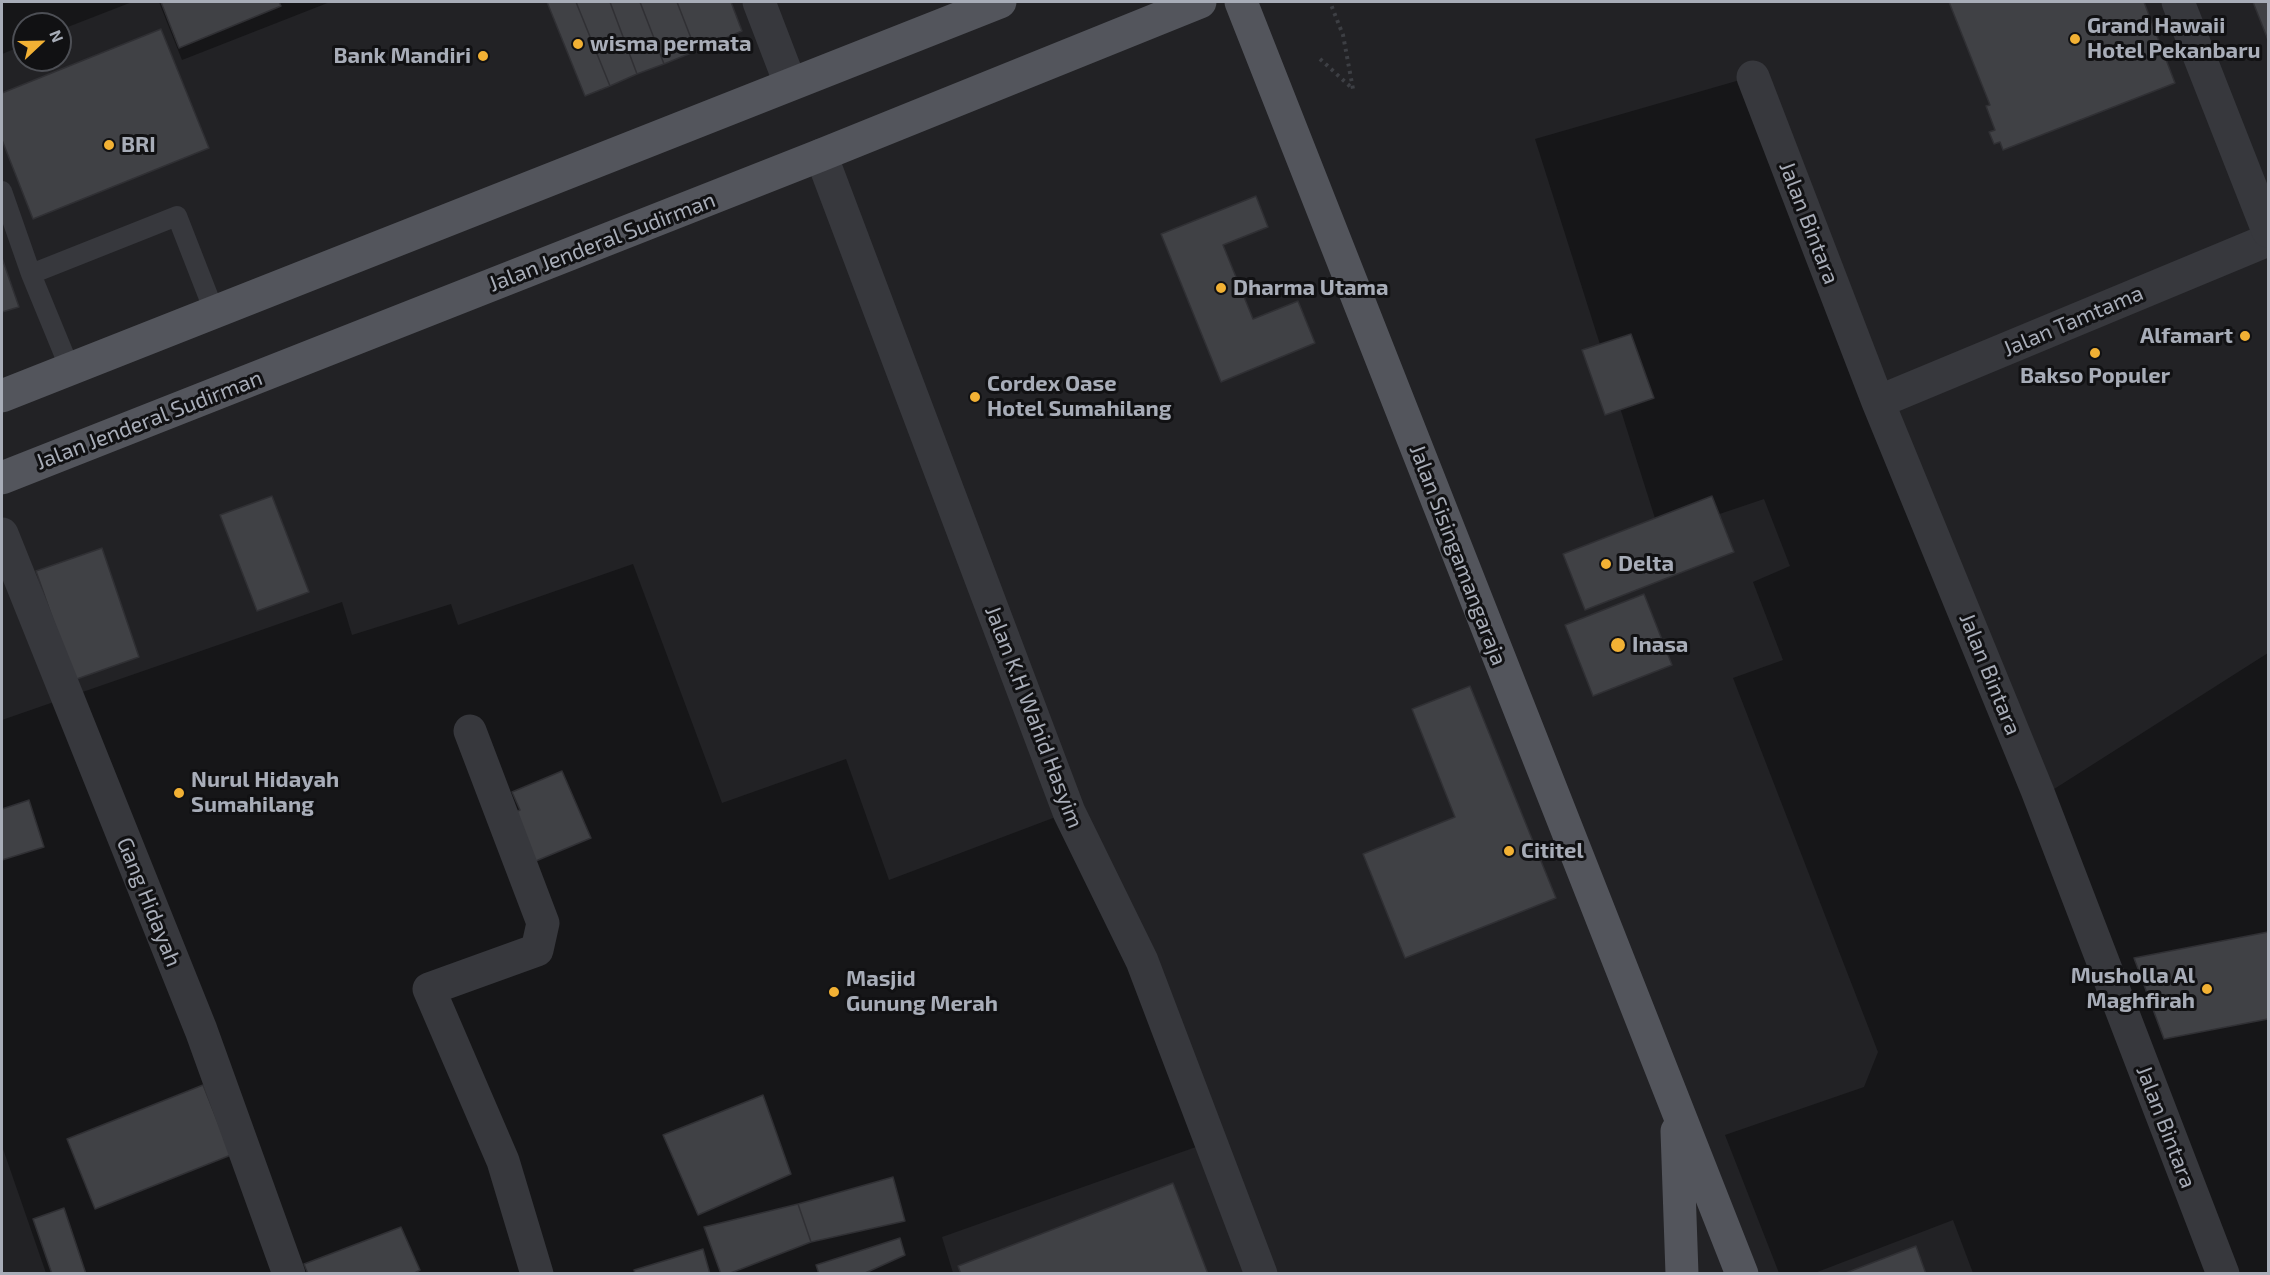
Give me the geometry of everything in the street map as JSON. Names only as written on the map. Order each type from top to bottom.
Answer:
[{"type":"main road","points":[[2,396],[1000,2]]},
{"type":"main road","name":"Jalan Jenderal Sudirman","points":[[2,478],[820,155],[1200,2]]},
{"type":"main road","name":"Jalan Sisingamangaraja","points":[[1241,2],[1742,1274]]},
{"type":"main road","name":"Jalan Sisingamangaraja","points":[[1676,1109],[1682,1274]]},
{"type":"street","points":[[759,2],[790,83]]},
{"type":"street","points":[[2178,2],[2268,231]]},
{"type":"street","name":"Jalan Bintara","points":[[1753,77],[1878,402],[2041,801],[2223,1274]]},
{"type":"street","name":"Jalan K.H Wahid Hasyim","points":[[820,155],[1069,812],[1142,961],[1261,1274]]},
{"type":"street","name":"Jalan Tamtama","points":[[1878,402],[2268,240]]},
{"type":"street","name":"Gang Hidayah","points":[[2,534],[201,1030],[289,1274]]},
{"type":"street","points":[[470,731],[543,923],[537,950],[429,989],[502,1161],[537,1274]]},
{"type":"lane","points":[[2,192],[31,274],[70,369]]},
{"type":"lane","points":[[31,274],[177,216],[214,311]]},
{"type":"path","points":[[1320,59],[1353,89],[1343,35],[1330,2]]},
{"type":"shaded area","points":[[132,2],[159,2],[182,60],[330,2],[2268,2],[2268,653],[2040,798],[1747,78],[1535,139],[1660,534],[1764,499],[1790,566],[1753,582],[1783,660],[1733,678],[1878,1052],[1864,1087],[1725,1135],[1779,1273],[953,1273],[942,1237],[1210,1142],[1069,812],[889,880],[846,759],[722,803],[633,564],[458,625],[451,604],[352,635],[342,602],[2,720],[2,54],[12,50],[12,72],[72,72],[72,25]]},
{"type":"shaded area","points":[[2,1146],[46,1273],[2,1273]]},
{"type":"shaded area","points":[[1953,1220],[1973,1273],[1812,1274]]},
{"type":"building","points":[[161,2],[279,2],[281,6],[179,48]]},
{"type":"building","name":"wisma permata","points":[[547,2],[576,2],[610,86],[585,96]]},
{"type":"building","points":[[576,2],[610,2],[637,74],[610,86]]},
{"type":"building","points":[[610,2],[640,2],[664,64],[637,74]]},
{"type":"building","points":[[640,2],[677,2],[696,51],[664,64]]},
{"type":"building","points":[[677,2],[731,2],[742,31],[696,51]]},
{"type":"building","points":[[1949,2],[2144,2],[2175,83],[2003,150],[2000,142],[1994,144],[1989,132],[1995,130],[1986,106],[1990,105]]},
{"type":"building","points":[[2253,2],[2268,2],[2268,40]]},
{"type":"building","points":[[161,29],[209,148],[33,219],[2,140],[2,93],[54,72],[72,72],[72,65]]},
{"type":"building","points":[[1256,196],[1268,227],[1223,245],[1253,319],[1298,301],[1315,343],[1221,382],[1161,234]]},
{"type":"building","points":[[2,258],[19,307],[2,312]]},
{"type":"building","points":[[1631,334],[1654,398],[1605,415],[1582,350]]},
{"type":"building","points":[[272,496],[309,592],[257,611],[220,515]]},
{"type":"building","points":[[1712,496],[1734,552],[1585,610],[1563,554]]},
{"type":"building","points":[[102,548],[139,657],[74,680],[36,571]]},
{"type":"building","name":"Inasa","points":[[1644,594],[1672,665],[1593,696],[1565,625]]},
{"type":"building","points":[[1470,686],[1556,898],[1405,958],[1363,854],[1455,817],[1412,709]]},
{"type":"building","points":[[562,771],[591,838],[531,863],[511,814],[520,810],[512,792]]},
{"type":"building","points":[[29,800],[44,847],[2,860],[2,809]]},
{"type":"building","name":"Musholla Al Maghfirah","points":[[2268,932],[2268,1019],[2164,1039],[2134,958]]},
{"type":"building","points":[[203,1085],[231,1155],[95,1209],[67,1139]]},
{"type":"building","points":[[763,1095],[791,1174],[698,1215],[663,1135]]},
{"type":"building","points":[[893,1177],[905,1221],[811,1242],[798,1204]]},
{"type":"building","points":[[1173,1183],[1208,1274],[961,1274],[958,1266]]},
{"type":"building","points":[[798,1204],[811,1242],[728,1274],[721,1274],[704,1227]]},
{"type":"building","points":[[64,1208],[86,1274],[52,1274],[33,1219]]},
{"type":"building","points":[[401,1227],[420,1270],[413,1274],[308,1274],[304,1264]]},
{"type":"building","points":[[900,1238],[905,1255],[863,1274],[819,1274],[816,1265]]},
{"type":"building","points":[[1916,1246],[1926,1274],[1843,1274]]},
{"type":"building","points":[[703,1249],[710,1274],[635,1274],[634,1270]]},
{"type":"place","name":"Grand Hawaii Hotel Pekanbaru","points":[[2075,39]]},
{"type":"place","name":"wisma permata","points":[[578,44]]},
{"type":"place","name":"Bank Mandiri","points":[[483,56]]},
{"type":"place","name":"BRI","points":[[109,145]]},
{"type":"place","name":"Dharma Utama","points":[[1221,288]]},
{"type":"place","name":"Alfamart","points":[[2245,336]]},
{"type":"place","name":"Bakso Populer","points":[[2095,353]]},
{"type":"place","name":"Cordex Oase Hotel Sumahilang","points":[[975,397]]},
{"type":"place","name":"Delta","points":[[1606,564]]},
{"type":"place","name":"Inasa","points":[[1618,645]]},
{"type":"place","name":"Nurul Hidayah Sumahilang","points":[[179,793]]},
{"type":"place","name":"Cititel","points":[[1509,851]]},
{"type":"place","name":"Musholla Al Maghfirah","points":[[2207,989]]},
{"type":"place","name":"Masjid Gunung Merah","points":[[834,992]]}]
